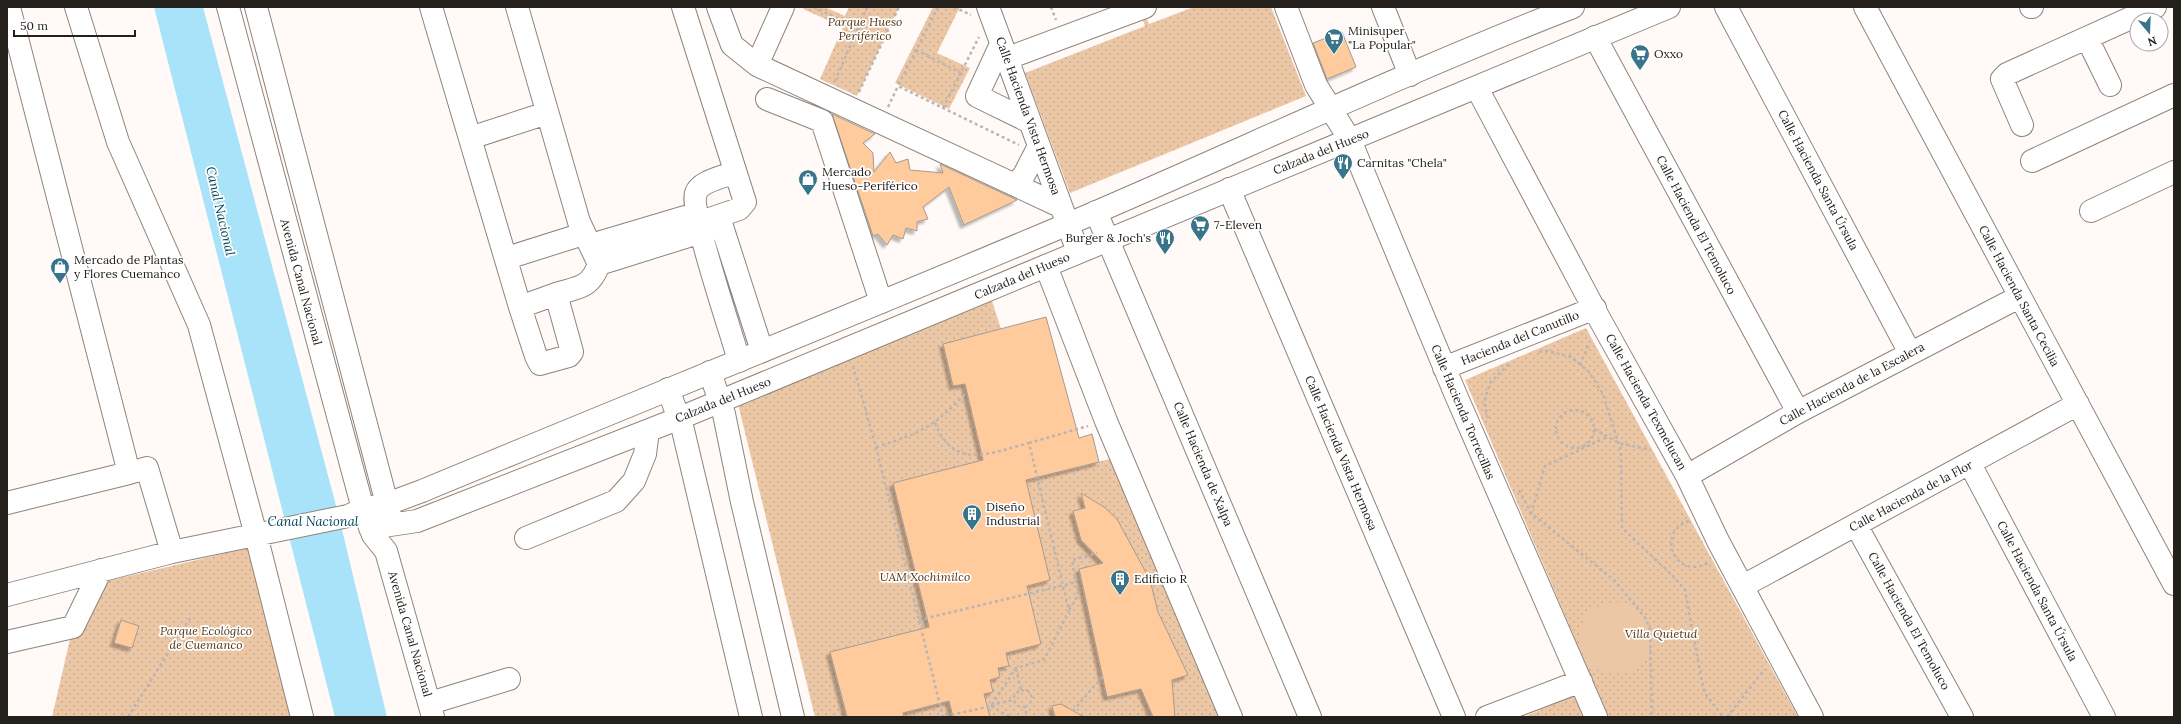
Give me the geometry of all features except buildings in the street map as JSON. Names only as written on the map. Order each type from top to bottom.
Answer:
[{"type":"street","points":[[9,7],[129,473]]},
{"type":"street","points":[[76,7],[118,142],[199,325],[256,535],[302,717]]},
{"type":"street","name":"Avenida Canal Nacional","points":[[228,7],[356,518],[386,551],[432,710]]},
{"type":"street","points":[[256,7],[387,504],[392,526],[391,538],[386,551]]},
{"type":"street","points":[[431,7],[507,258],[520,306],[540,364],[569,356],[572,352],[556,294]]},
{"type":"street","points":[[517,7],[547,113],[591,248],[595,275],[588,284],[520,306]]},
{"type":"street","points":[[683,7],[745,202],[743,206],[720,221],[699,227]]},
{"type":"street","points":[[757,65],[783,7]]},
{"type":"street","points":[[1030,122],[977,96],[1008,49],[1145,7]]},
{"type":"street","name":"Calle Hacienda Torrecillas","points":[[1286,7],[1316,85],[1350,140],[1444,368],[1518,541],[1596,717]]},
{"type":"street","points":[[1383,7],[1410,75]]},
{"type":"street","points":[[7,595],[172,552],[285,529],[356,518],[881,302],[1064,215],[1096,212],[1331,108],[1410,75],[1541,13],[1573,7]]},
{"type":"street","name":"Calzada del Hueso","points":[[356,518],[392,526],[417,521],[720,402],[1669,7]]},
{"type":"street","name":"Calle Hacienda Santa Úrsula","points":[[1726,7],[1910,353]]},
{"type":"street","name":"Calle Hacienda Santa Cecilia","points":[[1865,7],[2174,584]]},
{"type":"street","points":[[2022,125],[2002,79],[2007,74],[2155,7]]},
{"type":"street","points":[[726,12],[732,45],[757,65],[1015,185],[1064,215]]},
{"type":"street","name":"Calle Hacienda Vista Hermosa","points":[[981,12],[1008,49],[1030,122],[1029,146],[1064,215],[1078,252]]},
{"type":"street","name":"Calle Hacienda El Temoluco","points":[[1596,37],[1798,412]]},
{"type":"street","points":[[2087,38],[2110,85]]},
{"type":"street","name":"Calle Hacienda Texmelucan","points":[[1477,88],[1687,476],[1715,535],[1812,717]]},
{"type":"street","points":[[2032,161],[2174,95]]},
{"type":"street","points":[[767,99],[822,121],[881,302]]},
{"type":"street","points":[[470,138],[547,113]]},
{"type":"street","points":[[1015,185],[1024,175],[1029,146]]},
{"type":"street","points":[[735,172],[700,186],[695,194],[699,227],[739,360]]},
{"type":"street","points":[[2091,211],[2174,172]]},
{"type":"street","name":"Calle Hacienda Vista Hermosa","points":[[1229,189],[1454,717]]},
{"type":"street","name":"Calle Hacienda de Xalpa","points":[[1096,212],[1310,717]]},
{"type":"street","points":[[507,258],[544,246],[591,248],[685,217],[699,227]]},
{"type":"street","points":[[720,221],[762,351]]},
{"type":"street","points":[[1046,266],[1106,421],[1231,717]]},
{"type":"street","name":"Calle Hacienda de la Escalera","points":[[1687,476],[1798,412],[2019,297]]},
{"type":"street","name":"Hacienda del Canutillo","points":[[1444,368],[1595,308]]},
{"type":"street","points":[[710,372],[720,402],[793,717]]},
{"type":"street","points":[[668,389],[680,418],[751,717]]},
{"type":"street","name":"Calle Hacienda de la Flor","points":[[1743,586],[2078,404]]},
{"type":"street","points":[[526,538],[616,501],[634,481],[645,454],[648,431]]},
{"type":"street","points":[[375,460],[384,474],[395,484],[404,488],[422,491]]},
{"type":"street","name":"Calle Hacienda Santa Úrsula","points":[[1970,464],[2104,717]]},
{"type":"street","points":[[7,503],[147,468],[172,552]]},
{"type":"street","name":"Calle Hacienda El Temoluco","points":[[1856,525],[1962,717]]},
{"type":"street","points":[[7,642],[73,627],[101,570]]},
{"type":"street","points":[[432,710],[509,679]]},
{"type":"street","points":[[1488,717],[1580,681]]},
{"type":"path","points":[[814,7],[883,41]]},
{"type":"path","points":[[833,85],[857,28],[868,7]]},
{"type":"path","points":[[857,96],[899,7]]},
{"type":"path","points":[[887,110],[938,7]]},
{"type":"path","points":[[954,7],[981,12]]},
{"type":"path","points":[[943,108],[980,36]]},
{"type":"path","points":[[916,50],[961,73]]},
{"type":"path","points":[[898,86],[943,108],[1029,146]]},
{"type":"path","points":[[1531,353],[1547,351],[1570,357],[1589,372],[1604,394],[1621,451],[1622,528],[1671,574],[1685,590],[1704,692],[1723,717]]},
{"type":"path","points":[[1490,424],[1484,402],[1490,383],[1504,367],[1510,363]]},
{"type":"path","points":[[852,365],[876,447],[943,717],[1013,700]]},
{"type":"path","points":[[876,447],[920,432],[935,423],[967,392]]},
{"type":"path","points":[[1594,429],[1590,441],[1579,447],[1572,448],[1566,446],[1557,437],[1556,425],[1558,419],[1568,411],[1580,410],[1590,417],[1594,429],[1619,443],[1675,454]]},
{"type":"path","points":[[935,423],[939,433],[952,448],[961,454],[972,456],[1029,443],[1106,421]]},
{"type":"path","points":[[1518,541],[1531,513],[1545,466],[1607,437]]},
{"type":"path","points":[[1029,443],[1069,611]]},
{"type":"path","points":[[1518,487],[1531,513],[1615,581],[1646,619],[1651,636],[1652,717]]},
{"type":"path","points":[[1699,521],[1715,535],[1714,556],[1702,566],[1687,566],[1680,562],[1671,549],[1673,534],[1684,523],[1699,521]]},
{"type":"path","points":[[991,706],[1016,668],[1044,660],[1078,595],[1077,582],[1072,560],[1097,553]]},
{"type":"path","points":[[919,620],[1077,582]]},
{"type":"path","points":[[128,717],[190,618]]},
{"type":"path","points":[[1727,717],[1777,653]]},
{"type":"path","points":[[1016,668],[1021,690]]},
{"type":"path","points":[[1074,711],[1103,676]]},
{"type":"path","points":[[1021,690],[1028,691],[1032,697],[1030,703],[1024,707],[1018,706],[1013,700],[1015,694],[1021,690]]},
{"type":"path","points":[[991,706],[1010,717]]},
{"type":"path","points":[[1024,707],[1027,717]]},
{"type":"green space","name":"Parque Hueso Periférico","points":[[804,7],[825,7],[845,16],[849,7],[899,7],[857,96],[820,79],[843,27],[803,9]]},
{"type":"green space","name":"Parque Hueso Periférico","points":[[933,7],[960,7],[937,53],[970,68],[949,109],[895,83]]},
{"type":"green space","points":[[1138,7],[1142,7],[1149,24],[1194,7],[1271,7],[1306,96],[1070,193],[1025,73],[1145,26]]},
{"type":"green space","name":"UAM Xochimilco","points":[[992,301],[1001,329],[943,344],[953,386],[965,384],[980,448],[1041,476],[1118,457],[1230,717],[815,717],[738,404]]},
{"type":"green space","name":"Villa Quietud","points":[[1586,328],[1798,717],[1524,717],[1595,686],[1465,380]]},
{"type":"green space","name":"Parque Ecológico de Cuemanco","points":[[264,544],[305,717],[52,717],[82,587]]},
{"type":"green space","points":[[1615,602],[1635,608],[1645,618],[1651,638],[1645,658],[1635,668],[1615,674],[1595,668],[1585,658],[1579,638],[1585,618],[1595,608]]},
{"type":"water","name":"Canal Nacional","points":[[154,7],[203,7],[338,513],[387,717],[335,717]]},
{"type":"place","name":"Minisuper \"La Popular\"","points":[[1334,55]]},
{"type":"place","name":"Oxxo","points":[[1640,71]]},
{"type":"place","name":"Carnitas \"Chela\"","points":[[1343,180]]},
{"type":"place","name":"Mercado Hueso-Periférico","points":[[808,196]]},
{"type":"place","name":"7-Eleven","points":[[1200,242]]},
{"type":"place","name":"Burger & Joch's","points":[[1165,255]]},
{"type":"place","name":"Mercado de Plantas y Flores Cuemanco","points":[[60,284]]},
{"type":"place","name":"Diseño Industrial","points":[[972,531]]},
{"type":"place","name":"Edificio R","points":[[1120,596]]}]
